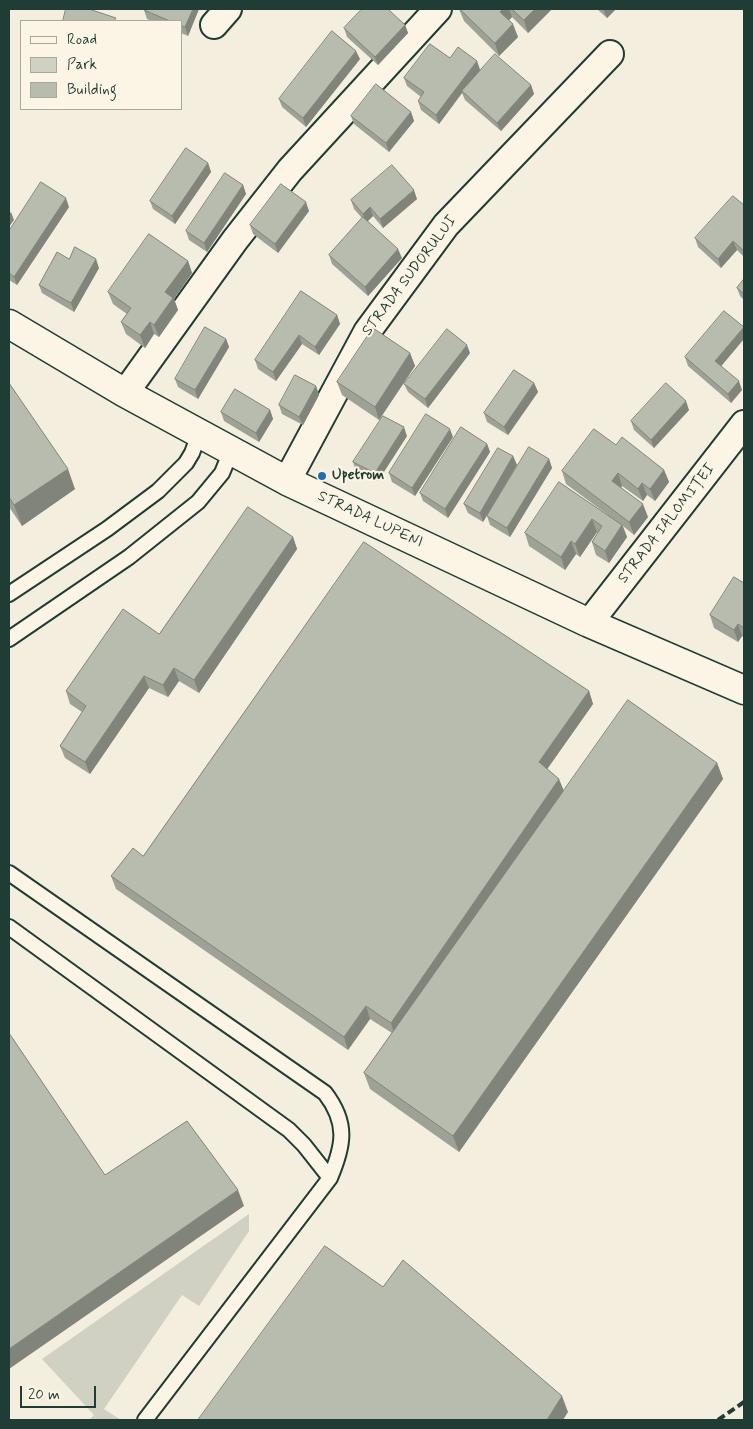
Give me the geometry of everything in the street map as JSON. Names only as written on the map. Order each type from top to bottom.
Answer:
[{"type":"street","points":[[125,393],[235,240],[290,170],[438,9]]},
{"type":"street","name":"STRADA SUDORULUI","points":[[287,481],[366,332],[446,225],[610,54]]},
{"type":"street","name":"STRADA LUPENI","points":[[9,324],[125,393],[287,481],[589,623],[744,690]]},
{"type":"street","name":"STRADA IALOMIȚEI","points":[[589,623],[744,424]]},
{"type":"lane","points":[[9,594],[107,529],[158,491],[186,463],[199,434]]},
{"type":"lane","points":[[9,639],[129,557],[198,502],[222,473],[231,451]]},
{"type":"lane","points":[[9,873],[324,1093],[334,1106],[340,1125],[342,1137],[340,1154],[330,1178],[145,1420]]},
{"type":"lane","points":[[9,927],[289,1130],[304,1144],[330,1178]]},
{"type":"green space","points":[[249,1214],[249,1231],[199,1306],[182,1295],[104,1409],[121,1420],[89,1420],[94,1415],[42,1359]]},
{"type":"building","points":[[66,9],[89,9],[116,18],[115,20],[63,20]]},
{"type":"building","points":[[193,9],[185,27],[182,26],[182,20],[168,20],[144,10]]},
{"type":"building","points":[[362,9],[388,9],[405,25],[375,57],[344,28]]},
{"type":"building","points":[[460,9],[503,9],[500,12],[513,24],[495,43]]},
{"type":"building","points":[[512,9],[535,9],[524,20]]},
{"type":"building","points":[[332,31],[356,51],[303,118],[279,99]]},
{"type":"building","points":[[430,44],[450,58],[458,47],[477,61],[436,115],[418,101],[424,92],[404,78]]},
{"type":"building","points":[[495,54],[531,85],[497,123],[462,91]]},
{"type":"building","points":[[376,84],[411,112],[386,143],[351,116]]},
{"type":"building","points":[[186,148],[208,163],[172,216],[150,201]]},
{"type":"building","points":[[392,165],[414,190],[380,219],[370,207],[363,214],[351,200]]},
{"type":"building","points":[[225,173],[243,185],[204,243],[186,231]]},
{"type":"building","points":[[41,182],[66,198],[14,277],[9,273],[9,231]]},
{"type":"building","points":[[281,184],[306,202],[275,244],[250,225]]},
{"type":"building","points":[[733,196],[744,205],[744,251],[733,241],[718,259],[695,238]]},
{"type":"building","points":[[363,217],[398,249],[365,287],[329,255]]},
{"type":"building","points":[[149,234],[188,261],[165,292],[173,298],[154,325],[150,322],[140,335],[121,322],[131,308],[108,292]]},
{"type":"building","points":[[75,247],[96,259],[71,303],[39,285],[57,252],[69,259]]},
{"type":"building","points":[[744,279],[744,294],[737,288]]},
{"type":"building","points":[[301,291],[337,315],[315,347],[299,335],[273,372],[255,360]]},
{"type":"building","points":[[724,311],[744,327],[715,361],[739,381],[728,394],[685,357]]},
{"type":"building","points":[[205,327],[226,339],[195,390],[175,379]]},
{"type":"building","points":[[373,328],[410,353],[375,407],[337,382]]},
{"type":"building","points":[[447,329],[467,345],[425,399],[404,384]]},
{"type":"building","points":[[514,370],[534,383],[504,427],[484,413]]},
{"type":"building","points":[[295,375],[316,386],[299,417],[279,405]]},
{"type":"building","points":[[9,383],[68,469],[14,505],[9,497]]},
{"type":"building","points":[[666,383],[686,401],[651,440],[631,421]]},
{"type":"building","points":[[235,389],[270,410],[256,433],[221,412]]},
{"type":"building","points":[[426,414],[450,429],[412,488],[389,473]]},
{"type":"building","points":[[383,416],[404,427],[375,473],[353,462]]},
{"type":"building","points":[[461,427],[487,444],[445,509],[420,493]]},
{"type":"building","points":[[594,429],[616,445],[622,437],[664,470],[650,489],[642,483],[638,489],[618,473],[612,481],[643,504],[629,522],[562,471]]},
{"type":"building","points":[[529,447],[549,459],[507,528],[487,516]]},
{"type":"building","points":[[498,448],[513,456],[480,513],[464,504]]},
{"type":"building","points":[[559,482],[622,525],[605,551],[592,542],[602,526],[592,519],[575,544],[571,541],[561,557],[525,533]]},
{"type":"building","points":[[248,507],[293,537],[194,680],[174,668],[163,685],[144,676],[85,762],[60,746],[86,706],[66,691],[123,609],[159,634]]},
{"type":"building","points":[[364,542],[589,691],[539,762],[559,779],[391,1023],[366,1006],[344,1037],[111,876],[133,848],[143,856]]},
{"type":"building","points":[[734,577],[744,583],[744,628],[738,624],[734,630],[710,615]]},
{"type":"building","points":[[628,700],[717,763],[453,1136],[364,1073]]},
{"type":"building","points":[[9,1033],[105,1175],[187,1121],[238,1190],[9,1349]]},
{"type":"building","points":[[325,1246],[383,1287],[403,1260],[562,1396],[547,1420],[198,1420]]},
{"type":"railway","points":[[718,1420],[744,1402]]},
{"type":"place","name":"Upetrom","points":[[322,476]]}]
